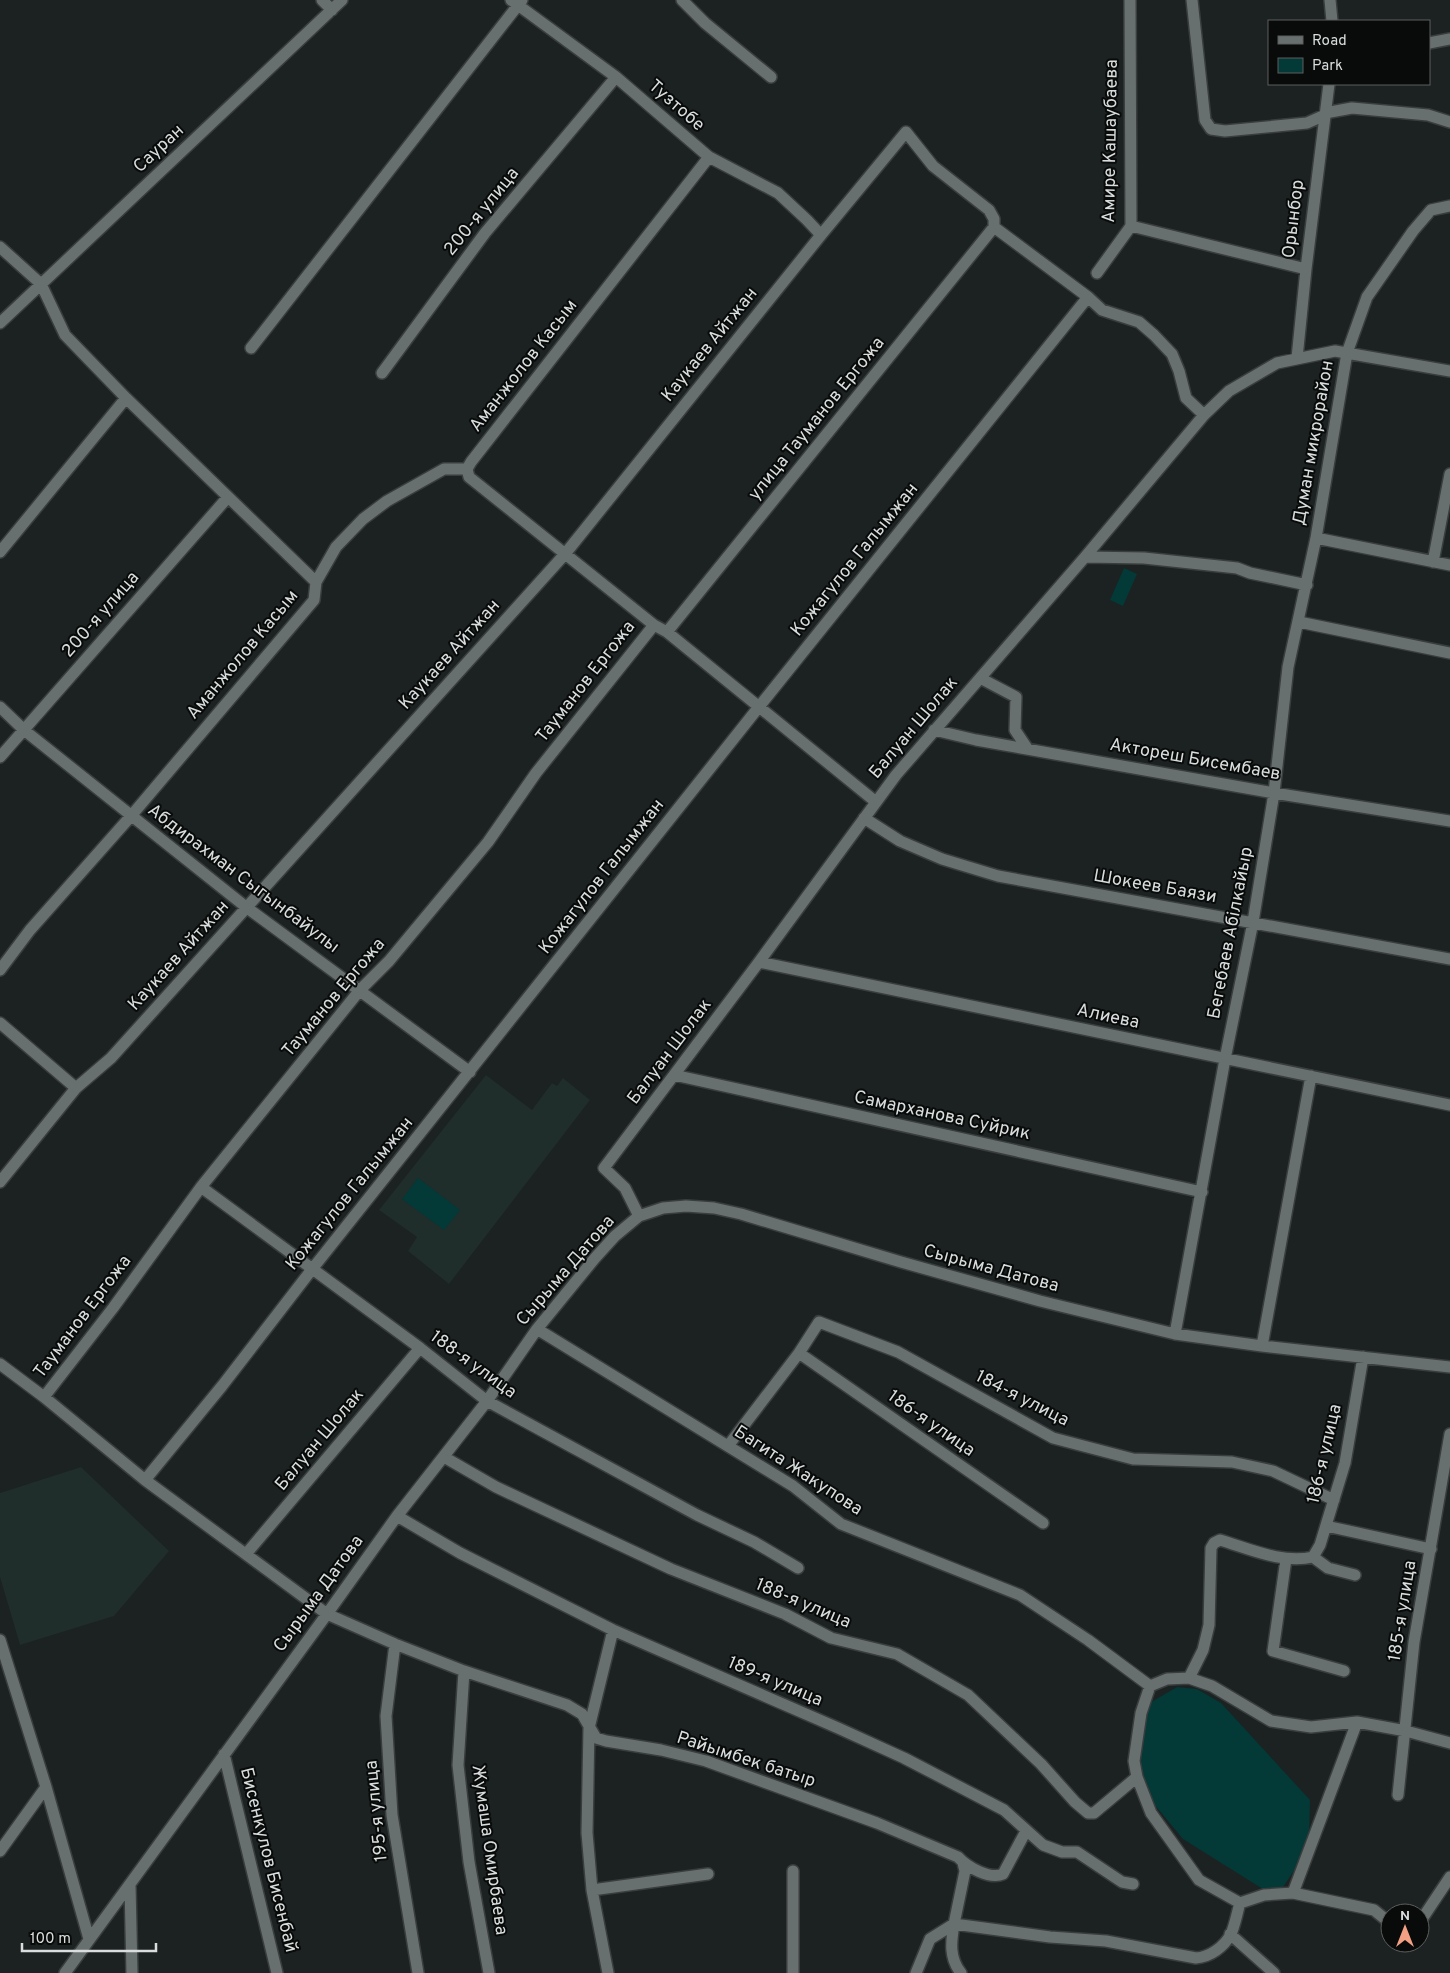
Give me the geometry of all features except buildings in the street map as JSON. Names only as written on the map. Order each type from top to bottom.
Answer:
[{"type":"street","points":[[322,0],[332,10]]},
{"type":"street","name":"Сауран","points":[[0,323],[342,0]]},
{"type":"street","points":[[682,0],[705,23],[771,77]]},
{"type":"street","name":"Амире Кашаубаева","points":[[1097,273],[1131,226],[1130,0]]},
{"type":"street","points":[[1192,0],[1205,120],[1211,129],[1225,131],[1306,123],[1325,114],[1352,108],[1428,115],[1450,122]]},
{"type":"street","points":[[1330,0],[1332,20]]},
{"type":"street","points":[[250,348],[517,2]]},
{"type":"street","name":"Тузтобе","points":[[517,2],[616,77],[708,157],[778,193],[821,235]]},
{"type":"street","points":[[1430,43],[1450,39]]},
{"type":"street","name":"200-я улица","points":[[382,373],[485,233],[616,77]]},
{"type":"street","name":"Орынбор","points":[[1298,358],[1306,269],[1328,85]]},
{"type":"street","name":"Каукаев Айтжан","points":[[0,1182],[76,1088],[111,1058],[566,554],[821,235],[906,132],[933,166],[989,210],[994,219],[994,228]]},
{"type":"street","name":"Аманжолов Касым","points":[[0,970],[30,930],[131,816],[314,600],[316,582],[336,547],[363,520],[387,502],[444,469],[467,469],[708,157]]},
{"type":"street","name":"Думан микрорайон","points":[[1316,538],[1347,353],[1367,296],[1431,210],[1450,206]]},
{"type":"street","points":[[1131,226],[1306,269]]},
{"type":"street","points":[[994,228],[1088,297],[1102,310],[1139,322],[1172,354],[1179,371],[1186,398],[1204,415]]},
{"type":"street","name":"улица Тауманов Ергожа","points":[[667,632],[994,228]]},
{"type":"street","points":[[0,247],[41,284],[65,334],[126,398],[316,582]]},
{"type":"street","name":"Кожагулов Галымжан","points":[[145,1480],[222,1386],[313,1268],[758,708],[1088,297]]},
{"type":"street","name":"Балуан Шолак","points":[[639,1216],[625,1188],[604,1168],[759,962],[896,775],[1204,415],[1229,391],[1277,363],[1336,351],[1450,371]]},
{"type":"street","points":[[0,552],[126,398]]},
{"type":"street","points":[[467,469],[469,477],[654,625],[667,632],[758,708],[876,802]]},
{"type":"street","points":[[1433,562],[1450,474]]},
{"type":"street","name":"200-я улица","points":[[0,757],[228,497]]},
{"type":"street","points":[[1316,538],[1450,566]]},
{"type":"street","name":"Бегебаев Абілкайыр","points":[[1175,1334],[1225,1059],[1253,922],[1274,792],[1288,668],[1316,538]]},
{"type":"street","points":[[1084,557],[1144,558],[1237,568],[1250,573],[1306,585]]},
{"type":"street","points":[[1299,622],[1450,653]]},
{"type":"street","name":"Тауманов Ергожа","points":[[44,1397],[113,1308],[201,1187],[360,990],[389,961],[488,842],[536,774],[654,625]]},
{"type":"street","points":[[980,678],[1016,697],[1015,730],[1027,748]]},
{"type":"street","name":"Абдирахман Сыгынбайулы","points":[[0,707],[24,730],[246,907],[470,1072]]},
{"type":"street","name":"Актореш Бисембаев","points":[[934,730],[976,740],[1450,821]]},
{"type":"street","name":"Шокеев Баязи","points":[[864,818],[900,841],[942,859],[998,876],[1450,958]]},
{"type":"street","name":"Алиева","points":[[759,962],[1450,1105]]},
{"type":"street","points":[[0,1023],[76,1088]]},
{"type":"street","name":"Самарханова Суйрик","points":[[674,1076],[1202,1192]]},
{"type":"street","points":[[1262,1346],[1311,1076]]},
{"type":"street","name":"188-я улица","points":[[201,1187],[420,1348],[487,1401],[697,1516],[754,1542],[798,1568]]},
{"type":"street","name":"Сырыма Датова","points":[[65,1973],[397,1516],[487,1401],[537,1329],[595,1258],[639,1216],[663,1208],[686,1206],[714,1208],[742,1214],[1040,1302],[1175,1334],[1262,1346],[1450,1367]]},
{"type":"street","name":"184-я улица","points":[[799,1353],[819,1322],[898,1352],[1053,1438],[1133,1459],[1232,1462],[1273,1471],[1334,1500]]},
{"type":"street","name":"Багита Жакупова","points":[[537,1329],[794,1486],[840,1524],[1020,1595],[1088,1640],[1150,1686]]},
{"type":"street","name":"Балуан Шолак","points":[[246,1554],[420,1348]]},
{"type":"street","points":[[728,1446],[799,1353]]},
{"type":"street","name":"186-я улица","points":[[799,1353],[1043,1523]]},
{"type":"street","name":"186-я улица","points":[[1313,1557],[1320,1545],[1345,1463],[1363,1357]]},
{"type":"street","name":"Райымбек батыр","points":[[0,1364],[44,1397],[145,1480],[327,1614],[395,1644],[464,1671],[567,1706],[582,1714],[596,1738],[661,1750],[706,1762],[877,1823],[958,1857],[963,1864],[988,1875],[999,1876],[1003,1874],[1026,1831]]},
{"type":"street","name":"185-я улица","points":[[1398,1795],[1414,1642],[1450,1434]]},
{"type":"street","name":"188-я улица","points":[[444,1457],[496,1487],[671,1569],[785,1614],[831,1638],[897,1654],[968,1695],[1041,1764],[1075,1802],[1088,1812],[1094,1813],[1137,1777]]},
{"type":"street","name":"189-я улица","points":[[397,1516],[460,1553],[613,1630],[904,1758],[1004,1810],[1043,1845],[1062,1852],[1077,1852],[1122,1882],[1133,1884]]},
{"type":"street","points":[[1326,1526],[1431,1548]]},
{"type":"street","points":[[1189,1678],[1202,1650],[1209,1625],[1211,1548],[1214,1543],[1220,1540],[1286,1559],[1302,1560],[1313,1557],[1328,1568],[1355,1575]]},
{"type":"street","points":[[1286,1559],[1273,1650],[1344,1671]]},
{"type":"street","points":[[608,1973],[592,1890],[588,1833],[589,1728],[613,1630]]},
{"type":"street","points":[[0,1640],[46,1787],[89,1939]]},
{"type":"street","name":"195-я улица","points":[[395,1644],[386,1716],[392,1815],[418,1973]]},
{"type":"street","name":"Жумаша Омирбаева","points":[[464,1671],[458,1765],[469,1862],[489,1973]]},
{"type":"street","points":[[1380,1915],[1374,1910],[1293,1893],[1264,1895],[1240,1903],[1199,1880],[1152,1813],[1137,1777],[1134,1761],[1141,1713],[1150,1686],[1167,1679],[1189,1678],[1212,1686],[1271,1721],[1311,1727],[1357,1722],[1406,1731],[1450,1743]]},
{"type":"street","points":[[1293,1893],[1357,1722]]},
{"type":"street","name":"Бисенкулов Бисенбай","points":[[224,1754],[277,1973]]},
{"type":"street","points":[[0,1851],[46,1787]]},
{"type":"street","points":[[961,1973],[957,1968],[950,1947],[965,1871],[963,1864]]},
{"type":"street","points":[[792,1871],[793,1973]]},
{"type":"street","points":[[592,1890],[708,1874]]},
{"type":"street","points":[[1430,1907],[1450,1877]]},
{"type":"street","points":[[130,1885],[132,1973]]},
{"type":"street","points":[[916,1973],[930,1939],[954,1924],[1050,1937],[1106,1941],[1196,1958],[1206,1957],[1213,1953],[1230,1934],[1240,1903]]},
{"type":"street","points":[[1230,1934],[1274,1973]]},
{"type":"street","points":[[74,1973],[75,1961]]},
{"type":"shaded area","points":[[486,1075],[532,1110],[552,1083],[557,1086],[563,1078],[590,1100],[449,1284],[408,1251],[417,1237],[379,1210]]},
{"type":"shaded area","points":[[81,1467],[169,1551],[114,1616],[20,1645],[0,1577],[0,1493]]},
{"type":"green space","points":[[1124,568],[1137,574],[1123,606],[1110,600]]},
{"type":"green space","points":[[418,1178],[460,1210],[444,1230],[402,1199]]},
{"type":"green space","points":[[1177,1687],[1197,1689],[1221,1703],[1310,1800],[1309,1838],[1299,1863],[1281,1890],[1266,1891],[1183,1839],[1153,1803],[1142,1778],[1140,1759],[1147,1708],[1153,1701]]}]
